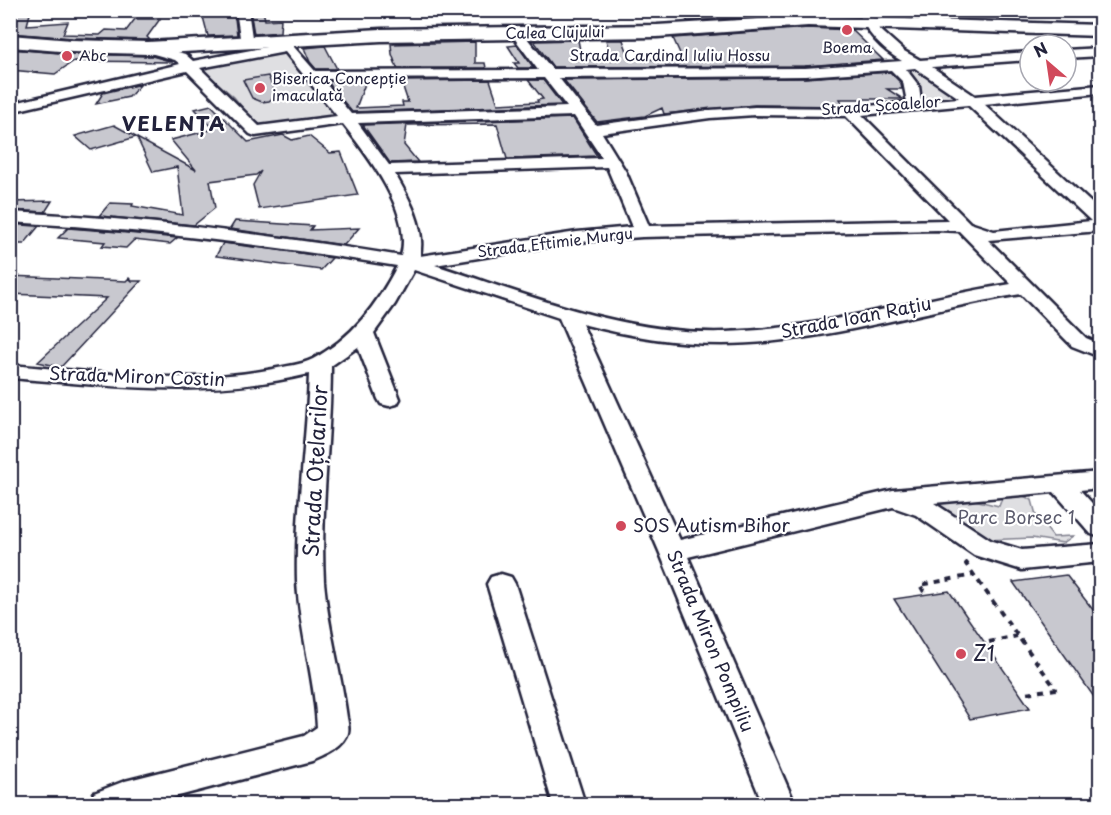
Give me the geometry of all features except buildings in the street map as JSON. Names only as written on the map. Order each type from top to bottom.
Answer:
[{"type":"main road","points":[[1077,10],[1101,25]]},
{"type":"main road","name":"Calea Clujului","points":[[10,41],[148,48],[288,44],[381,35],[657,31],[866,16],[1101,31]]},
{"type":"street","points":[[242,10],[247,44]]},
{"type":"street","points":[[866,16],[870,27],[913,83],[914,104]]},
{"type":"street","points":[[518,34],[546,73],[578,111],[613,162],[628,191],[642,232]]},
{"type":"street","points":[[10,108],[184,62],[288,44]]},
{"type":"street","name":"Strada Miron Costin","points":[[10,371],[180,383],[221,383],[264,379],[321,364],[363,332],[383,310],[410,263],[412,237],[405,211],[384,170],[288,44]]},
{"type":"street","points":[[184,62],[196,50],[215,45]]},
{"type":"street","points":[[148,48],[184,62],[225,99],[255,131],[345,118],[578,111]]},
{"type":"street","points":[[1078,53],[1101,52]]},
{"type":"street","name":"Strada Cardinal Iuliu Hossu","points":[[310,75],[806,72],[896,60],[918,64],[1018,57]]},
{"type":"street","points":[[918,64],[970,99],[1101,220]]},
{"type":"street","name":"Strada Școalelor","points":[[591,130],[710,114],[755,111],[850,112],[914,104],[1101,89]]},
{"type":"street","points":[[850,112],[1079,342],[1101,351]]},
{"type":"street","points":[[384,170],[613,162]]},
{"type":"street","name":"Strada Eftimie Murgu","points":[[10,217],[110,222],[324,249],[410,263],[577,237],[642,232],[937,225],[962,226],[984,234],[1006,236],[1101,226]]},
{"type":"street","name":"Strada Ioan Rațiu","points":[[410,263],[567,313],[679,337],[723,338],[817,329],[959,297],[1024,288]]},
{"type":"street","name":"Strada Miron Pompiliu","points":[[567,313],[672,551],[779,804]]},
{"type":"street","points":[[363,332],[389,399]]},
{"type":"street","name":"Strada Oțelarilor","points":[[106,804],[125,796],[312,747],[333,734],[333,715],[313,611],[310,514],[321,402],[321,364]]},
{"type":"street","points":[[672,551],[892,498],[1101,480]]},
{"type":"street","points":[[1061,485],[1101,528]]},
{"type":"street","points":[[892,498],[925,509],[982,548],[1022,560],[1101,553]]},
{"type":"street","points":[[501,584],[569,804]]},
{"type":"lane","points":[[778,23],[791,18],[834,10]]},
{"type":"path","points":[[982,548],[966,564],[1056,689],[1025,693]]},
{"type":"path","points":[[924,592],[920,585],[974,575]]},
{"type":"path","points":[[989,642],[1017,636]]},
{"type":"green space","points":[[273,51],[285,52],[336,116],[259,128],[234,97],[200,68]]},
{"type":"green space","points":[[918,64],[970,99],[914,104],[915,92],[893,65]]},
{"type":"green space","name":"Parc Borsec 1","points":[[1017,493],[1032,500],[1036,515],[1053,537],[1073,536],[1063,543],[1032,538],[986,540],[943,508],[926,503],[962,497],[999,506],[1003,496]]},
{"type":"place","name":"Boema","points":[[847,30]]},
{"type":"place","name":"Abc","points":[[67,56]]},
{"type":"place","name":"Biserica Concepție imaculată","points":[[260,88]]},
{"type":"place","name":"SOS Autism Bihor","points":[[621,526]]},
{"type":"place","name":"Z1","points":[[961,654]]},
{"type":"district","name":"VELENȚA","points":[[174,124]]}]
